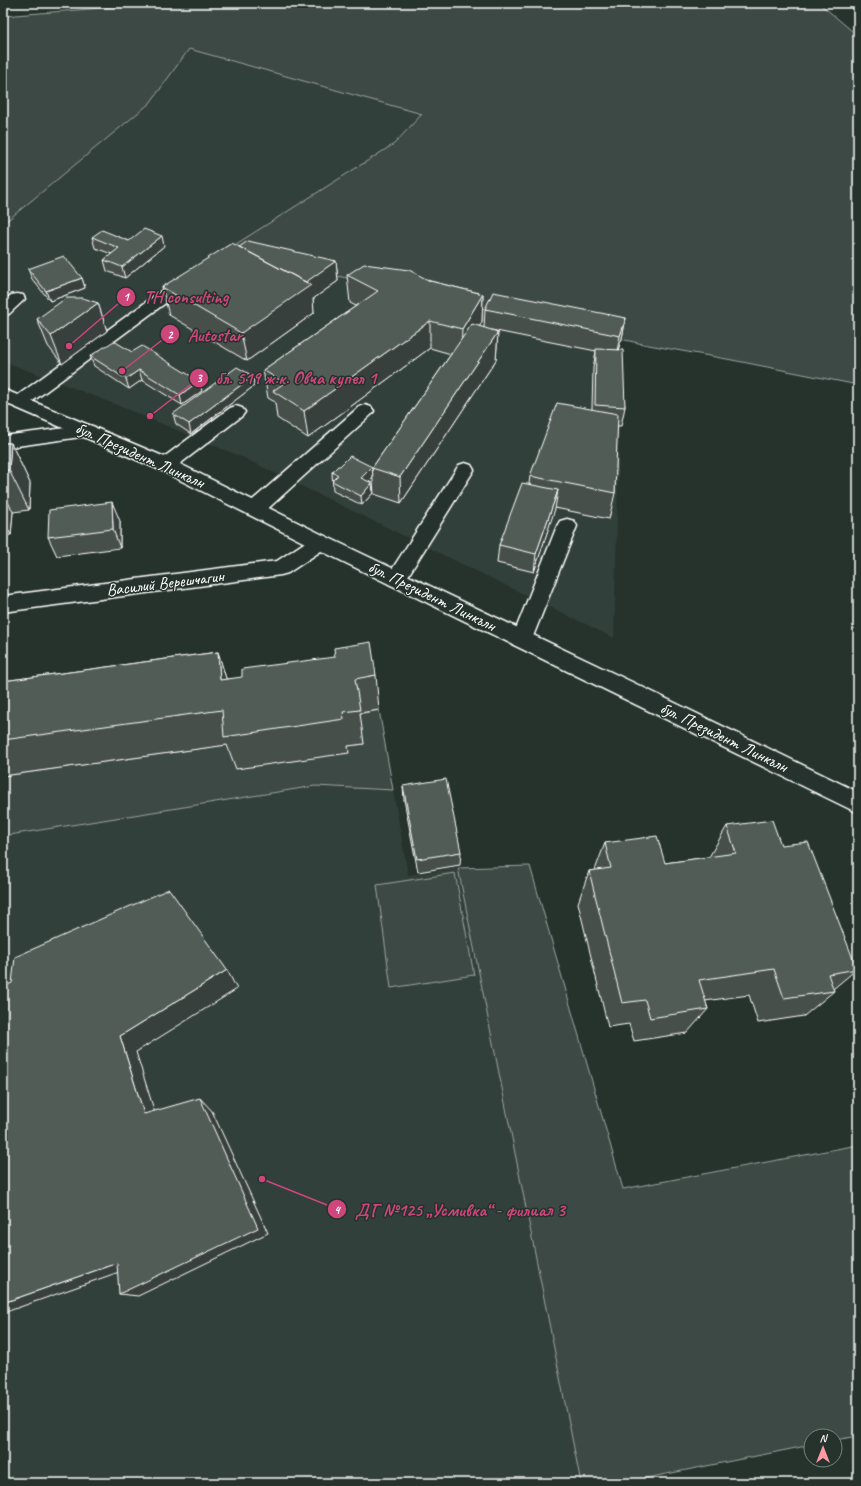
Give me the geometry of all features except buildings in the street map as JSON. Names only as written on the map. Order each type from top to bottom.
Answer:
[{"type":"street","points":[[11,399],[199,272]]},
{"type":"street","points":[[3,310],[17,299]]},
{"type":"street","name":"бул. Президент Линкълн","points":[[11,399],[166,465],[320,542],[858,803]]},
{"type":"street","points":[[255,509],[365,411]]},
{"type":"street","points":[[166,465],[236,412]]},
{"type":"street","points":[[3,442],[89,431]]},
{"type":"street","points":[[396,579],[465,470]]},
{"type":"street","points":[[522,639],[567,526]]},
{"type":"street","name":"Василий Верешчагин","points":[[3,604],[281,568],[320,542]]},
{"type":"shaded area","points":[[163,3],[819,3],[858,36],[858,385],[643,344],[225,251],[394,144],[422,114],[189,49],[150,103],[3,224],[3,16]]},
{"type":"shaded area","points":[[188,49],[422,114],[394,144],[226,251],[616,338],[620,404],[614,638],[244,458],[112,403],[3,361],[3,224],[150,103]]},
{"type":"shaded area","points":[[379,710],[393,790],[315,786],[3,836],[3,776],[233,744],[348,746],[364,744],[359,714]]},
{"type":"shaded area","points":[[315,786],[393,790],[408,875],[458,868],[581,1483],[3,1483],[3,836]]},
{"type":"shaded area","points":[[530,866],[623,1189],[858,1145],[858,1436],[843,1439],[843,1428],[803,1428],[803,1447],[622,1483],[581,1483],[458,868]]},
{"type":"shaded area","points":[[455,873],[474,975],[391,988],[377,885]]},
{"type":"place","name":"TH consulting","points":[[69,346]]},
{"type":"place","name":"Autostar","points":[[122,371]]},
{"type":"place","name":"бл. 519 ж.к. Овча купел 1","points":[[150,416]]},
{"type":"place","name":"ДГ №125 „Усмивка“ - филиал 3","points":[[262,1179]]}]
